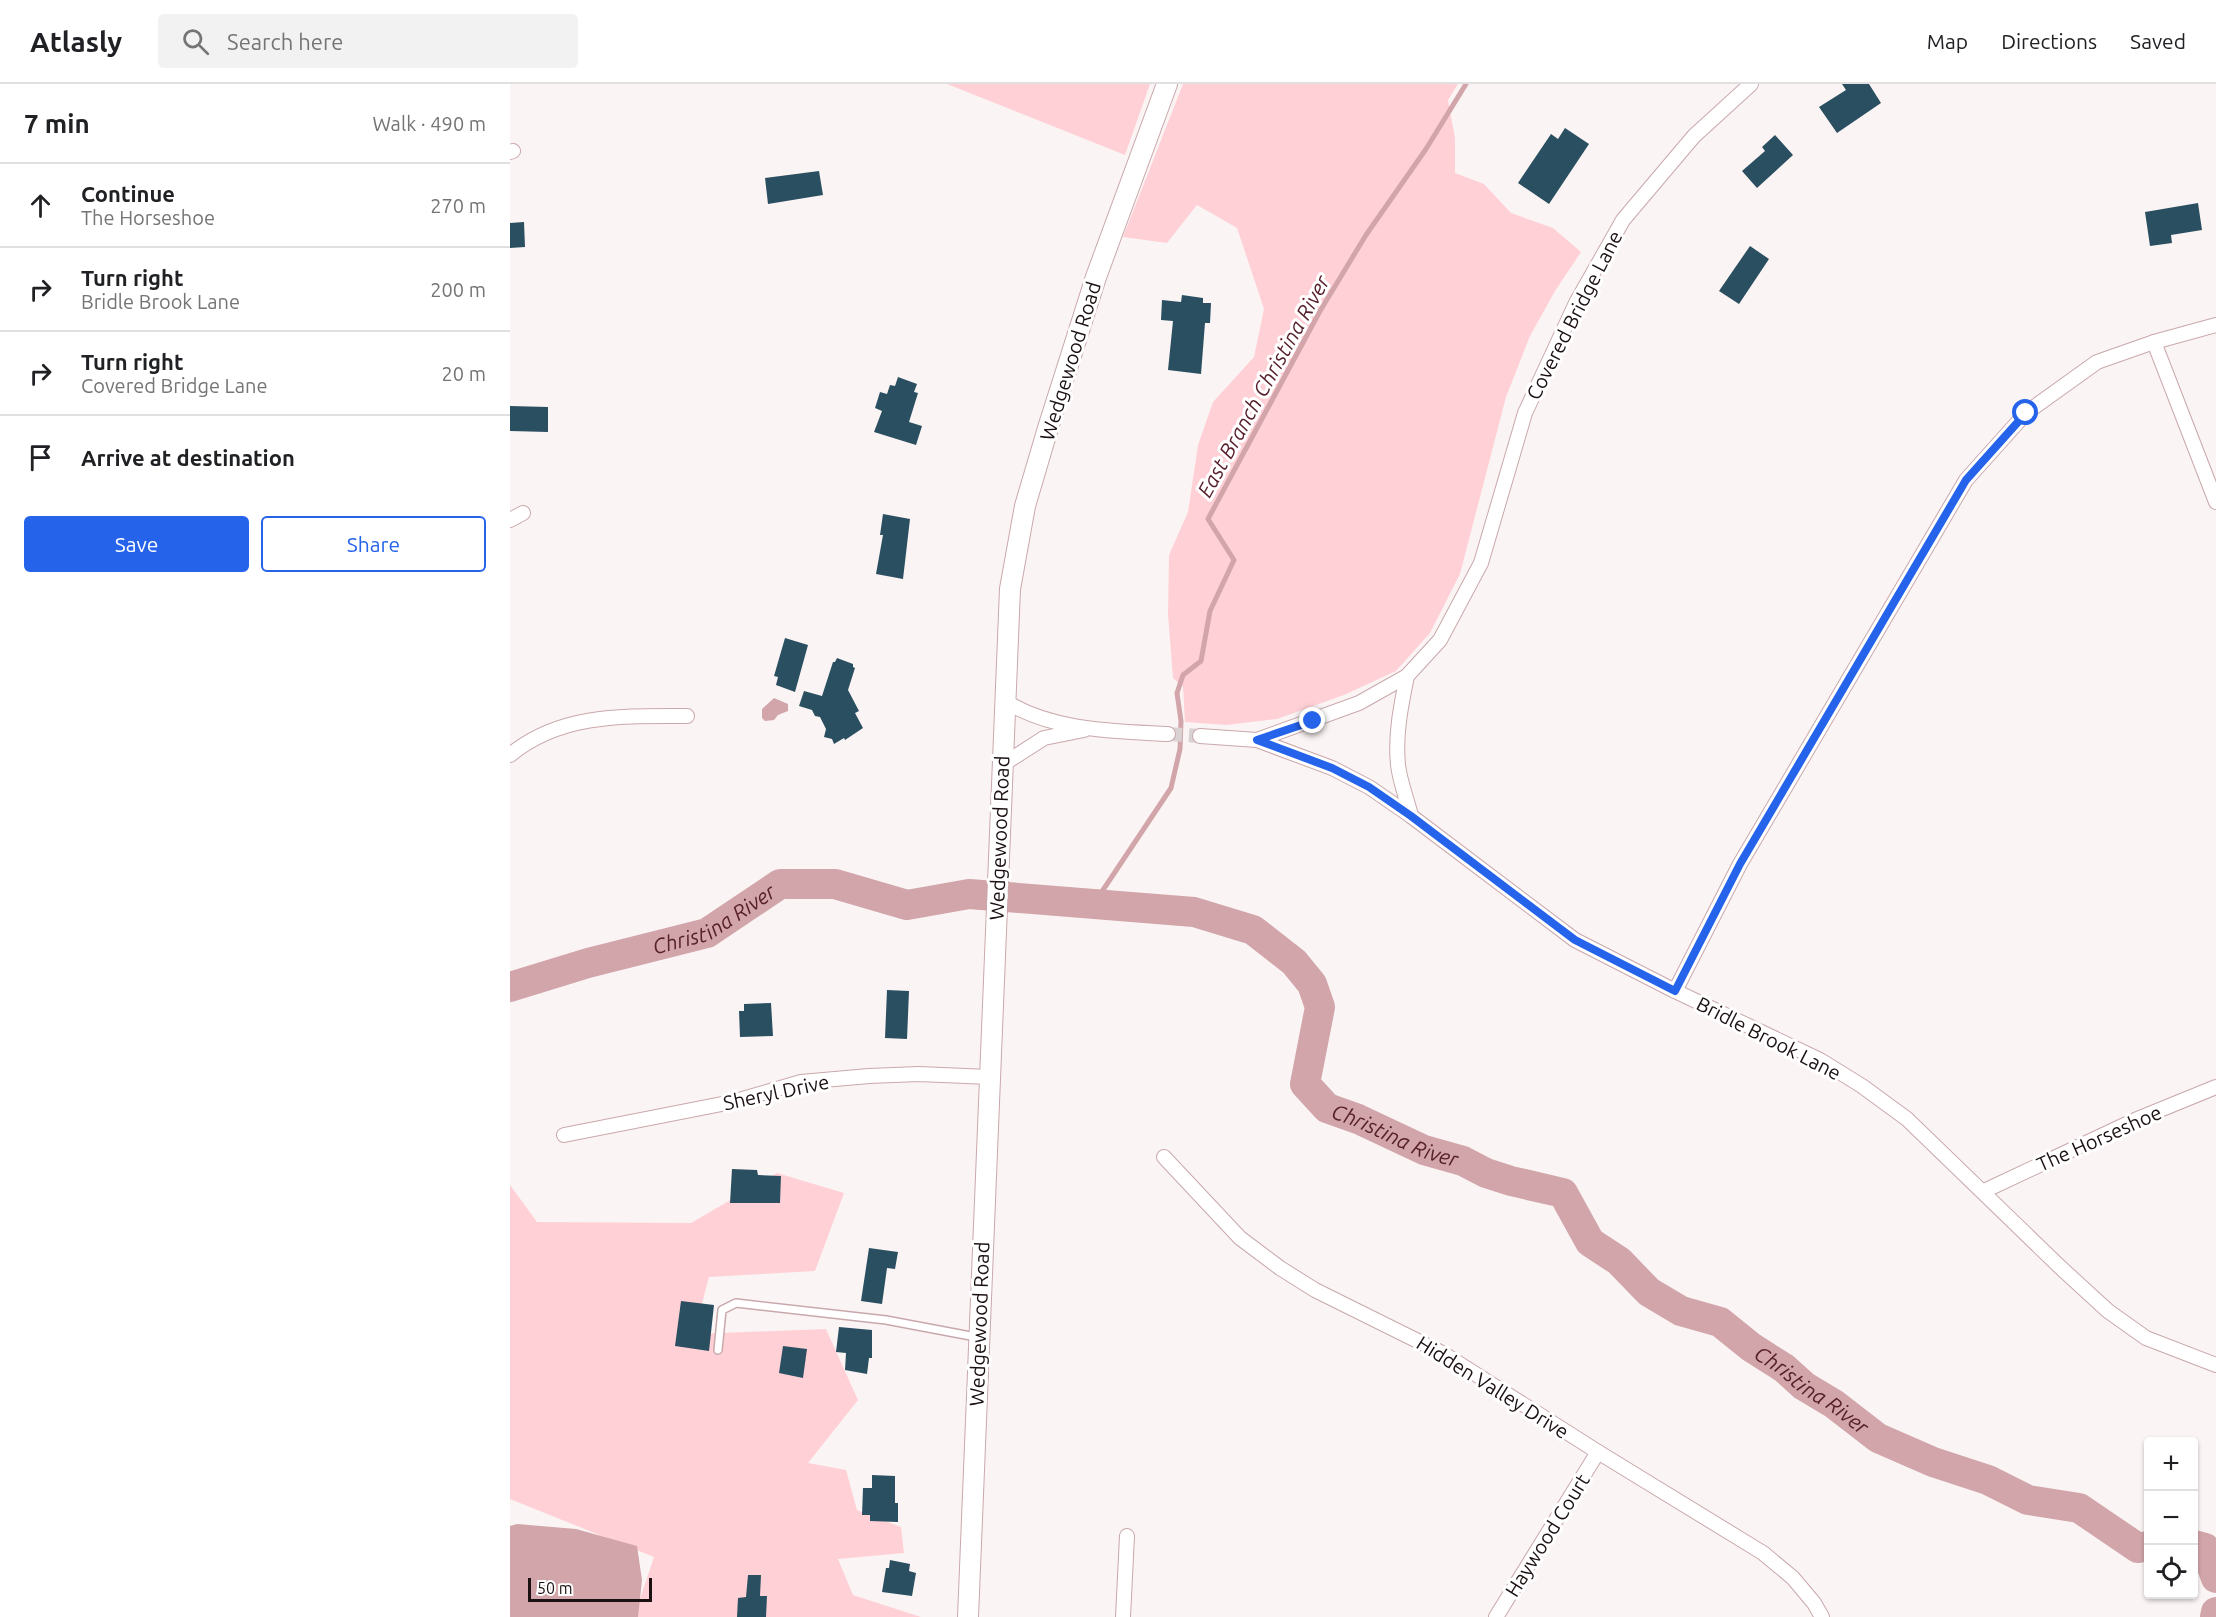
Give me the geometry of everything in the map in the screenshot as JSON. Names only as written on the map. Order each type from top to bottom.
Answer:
[{"type":"street","name":"Wedgewood Road","points":[[968,1617],[1010,589],[1025,506],[1096,277],[1167,84]]},
{"type":"street","name":"Covered Bridge Lane","points":[[1200,736],[1257,740],[1359,703],[1407,676],[1440,640],[1481,563],[1525,413],[1576,303],[1623,220],[1694,136],[1751,84]]},
{"type":"street","points":[[1675,991],[1740,864],[1966,480],[2026,413],[2097,362],[2154,342],[2216,325]]},
{"type":"street","points":[[2154,342],[2216,502]]},
{"type":"street","points":[[510,520],[523,513]]},
{"type":"street","points":[[1407,676],[1398,720],[1397,742],[1398,766],[1411,816]]},
{"type":"street","points":[[1005,701],[1021,711],[1088,729],[1168,734]]},
{"type":"street","points":[[512,747],[558,727],[597,718],[687,716]]},
{"type":"street","points":[[1002,765],[1044,738],[1088,729]]},
{"type":"street","name":"Bridle Brook Lane","points":[[1257,740],[1332,768],[1369,787],[1575,940],[1675,991],[1820,1060],[1862,1086],[1907,1119],[2108,1311],[2146,1338],[2216,1365]]},
{"type":"street","name":"Sheryl Drive","points":[[564,1135],[732,1102],[801,1082],[889,1075],[989,1077]]},
{"type":"street","name":"The Horseshoe","points":[[1984,1191],[2135,1120],[2216,1087]]},
{"type":"street","name":"Hidden Valley Drive","points":[[1164,1157],[1240,1238],[1280,1269],[1314,1290],[1444,1354],[1598,1452],[1763,1552],[1793,1578],[1815,1602],[1822,1617]]},
{"type":"street","name":"Haywood Court","points":[[1496,1617],[1598,1452]]},
{"type":"street","points":[[1123,1617],[1127,1536]]},
{"type":"lane","points":[[718,1350],[722,1310],[736,1303],[886,1320],[979,1337]]},
{"type":"shaded area","points":[[947,84],[1150,84],[1125,155]]},
{"type":"shaded area","points":[[1183,84],[1458,84],[1448,100],[1455,138],[1455,173],[1484,184],[1511,213],[1553,228],[1581,252],[1555,291],[1530,336],[1506,397],[1460,574],[1430,633],[1396,671],[1344,695],[1277,719],[1226,725],[1185,722],[1183,687],[1173,678],[1168,614],[1169,555],[1188,512],[1198,445],[1213,402],[1254,357],[1264,309],[1237,228],[1197,205],[1167,243],[1123,237]]},
{"type":"shaded area","points":[[774,698],[788,704],[788,711],[778,715],[774,720],[765,721],[762,718],[762,709]]},
{"type":"shaded area","points":[[777,1173],[844,1193],[815,1271],[709,1277],[694,1334],[826,1329],[858,1400],[808,1463],[846,1470],[857,1510],[901,1527],[904,1553],[838,1559],[853,1595],[921,1617],[634,1617],[654,1557],[510,1499],[510,1185],[537,1222],[691,1223]]},
{"type":"shaded area","points":[[517,1524],[576,1529],[637,1546],[642,1580],[638,1617],[510,1617],[510,1526]]},
{"type":"building","points":[[1842,84],[1869,84],[1881,103],[1837,133],[1819,107],[1846,90]]},
{"type":"building","points":[[1565,128],[1589,144],[1549,204],[1518,183],[1551,134],[1558,139]]},
{"type":"building","points":[[1775,135],[1793,155],[1757,188],[1742,171],[1765,151],[1762,147]]},
{"type":"building","points":[[819,171],[823,195],[768,204],[765,178]]},
{"type":"building","points":[[2198,203],[2202,230],[2171,235],[2172,243],[2150,246],[2145,212]]},
{"type":"building","points":[[524,222],[525,247],[510,248],[510,223]]},
{"type":"building","points":[[1750,246],[1769,259],[1739,304],[1719,291]]},
{"type":"building","points":[[1182,295],[1203,298],[1203,303],[1211,303],[1210,323],[1205,323],[1201,374],[1168,370],[1173,321],[1161,320],[1162,300],[1181,302]]},
{"type":"building","points":[[898,377],[917,384],[914,392],[918,393],[909,422],[922,426],[916,445],[874,432],[882,411],[875,408],[880,392],[887,394],[890,385],[895,386]]},
{"type":"building","points":[[510,406],[548,407],[548,432],[510,431]]},
{"type":"building","points":[[883,514],[910,519],[903,579],[876,574],[883,535],[880,535]]},
{"type":"building","points":[[785,638],[808,645],[795,692],[776,685],[778,677],[774,676]]},
{"type":"building","points":[[837,658],[853,664],[855,668],[848,690],[859,711],[855,713],[863,728],[845,740],[844,738],[834,744],[832,739],[824,737],[826,729],[820,717],[815,716],[812,710],[799,706],[804,691],[822,696],[833,662]]},
{"type":"building","points":[[887,990],[909,991],[907,1039],[885,1038]]},
{"type":"building","points":[[771,1003],[773,1036],[740,1037],[739,1011],[744,1011],[744,1004]]},
{"type":"building","points":[[732,1169],[757,1170],[758,1175],[781,1176],[780,1203],[730,1203]]},
{"type":"building","points":[[869,1248],[898,1252],[895,1269],[887,1268],[882,1304],[861,1301]]},
{"type":"building","points":[[681,1301],[714,1305],[709,1351],[675,1346]]},
{"type":"building","points":[[839,1327],[872,1330],[872,1358],[869,1358],[867,1374],[845,1370],[846,1353],[836,1352]]},
{"type":"building","points":[[783,1346],[807,1349],[803,1378],[779,1373]]},
{"type":"building","points":[[872,1475],[895,1476],[898,1522],[870,1521],[870,1515],[862,1515],[863,1488],[872,1488]]},
{"type":"building","points":[[890,1560],[910,1564],[909,1571],[916,1573],[912,1596],[882,1592],[886,1568],[889,1568]]},
{"type":"building","points":[[748,1575],[761,1575],[760,1596],[767,1596],[766,1617],[737,1617],[738,1598],[746,1597]]},
{"type":"waterway","name":"East Branch Christina River","points":[[1093,905],[1171,788],[1180,749],[1181,721],[1177,693],[1183,675],[1201,661],[1210,611],[1234,560],[1208,519],[1320,311],[1366,235],[1426,149],[1466,84]]},
{"type":"waterway","name":"Christina River","points":[[510,987],[588,963],[707,933],[780,884],[835,884],[907,905],[969,894],[1194,912],[1253,930],[1294,962],[1312,984],[1320,1007],[1305,1084],[1327,1108],[1358,1119],[1424,1150],[1463,1161],[1486,1173],[1563,1193],[1590,1242],[1619,1261],[1649,1292],[1681,1311],[1720,1322],[1751,1347],[1784,1368],[1804,1386],[1834,1404],[1878,1438],[1933,1462],[1988,1480],[2028,1500],[2079,1508],[2138,1548],[2144,1547]]},
{"type":"waterway","name":"Christina River","points":[[2198,1546],[2205,1548],[2216,1578]]},
{"type":"waterway","name":"Christina River","points":[[2215,1617],[2216,1612]]},
{"type":"tunnel","points":[[1168,734],[1200,736]]},
{"type":"route","points":[[1313,721],[1257,740],[1332,768],[1369,787],[1575,940],[1675,991],[1740,864],[1966,480],[2026,413]]}]
